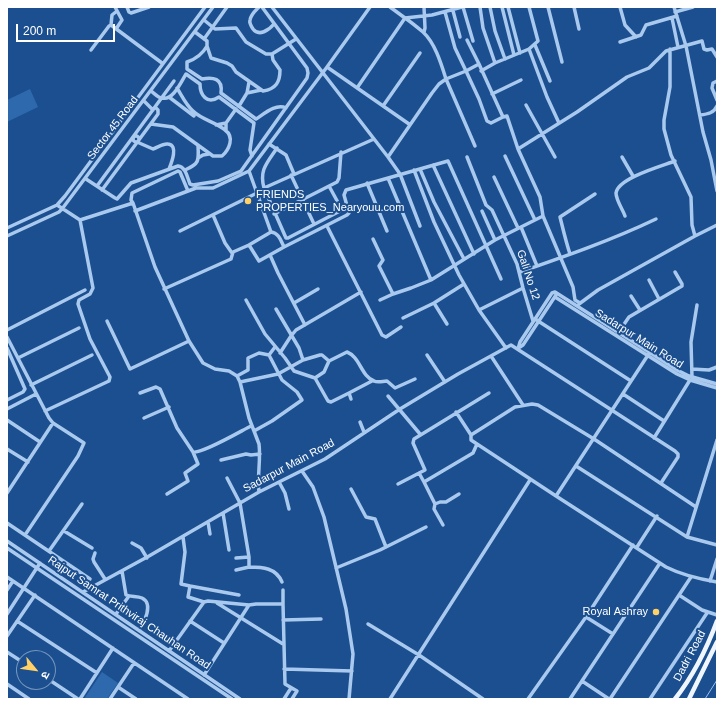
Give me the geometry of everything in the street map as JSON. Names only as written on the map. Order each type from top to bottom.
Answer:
[{"type":"main road","name":"Dadri Road","points":[[676,698],[686,685],[700,659],[717,621]]},
{"type":"main road","name":"Dadri Road","points":[[689,699],[717,642]]},
{"type":"street","points":[[127,7],[131,13],[141,8],[149,7]]},
{"type":"street","name":"Sector 45 Road","points":[[7,228],[57,205],[205,7]]},
{"type":"street","name":"Sector 45 Road","points":[[7,236],[62,209],[86,179],[213,7]]},
{"type":"street","points":[[204,39],[227,7]]},
{"type":"street","points":[[259,7],[252,14],[250,20],[250,24],[254,30],[259,32],[266,31],[274,24]]},
{"type":"street","points":[[86,179],[117,199],[132,183],[178,166],[185,170],[191,185],[213,182],[240,172],[286,108],[308,73],[307,68],[262,7]]},
{"type":"street","points":[[272,7],[374,138],[400,174],[420,226]]},
{"type":"street","points":[[135,211],[196,188],[212,188],[249,171],[370,7]]},
{"type":"street","points":[[390,7],[424,32],[438,56],[446,79],[475,146]]},
{"type":"street","points":[[424,7],[426,28],[424,32]]},
{"type":"street","points":[[357,88],[405,18],[445,12],[452,8],[462,7],[473,41]]},
{"type":"street","points":[[480,7],[483,28],[495,63]]},
{"type":"street","points":[[490,7],[495,31],[505,59]]},
{"type":"street","points":[[502,7],[514,55]]},
{"type":"street","points":[[508,7],[520,53]]},
{"type":"street","points":[[481,70],[529,49],[537,43],[539,39],[529,7]]},
{"type":"street","points":[[548,7],[562,62]]},
{"type":"street","points":[[574,7],[579,28]]},
{"type":"street","points":[[620,7],[625,26],[636,37]]},
{"type":"street","points":[[674,7],[686,46],[700,115],[712,160],[717,191]]},
{"type":"street","points":[[675,12],[693,7]]},
{"type":"street","points":[[452,8],[460,37]]},
{"type":"street","points":[[91,50],[111,25],[112,15],[116,9],[122,20],[116,29]]},
{"type":"street","points":[[445,12],[455,48],[479,99],[487,121],[491,123],[503,117],[507,116],[509,118],[518,149],[540,197],[543,216],[573,287],[578,306],[598,290],[717,225]]},
{"type":"street","points":[[620,42],[643,33],[646,25],[677,16]]},
{"type":"street","points":[[672,18],[678,47]]},
{"type":"street","points":[[204,20],[217,29],[236,28],[246,42],[266,54],[272,54],[296,39]]},
{"type":"street","points":[[111,25],[162,64]]},
{"type":"street","points":[[195,32],[207,41],[211,58],[232,66],[236,72],[261,90]]},
{"type":"street","points":[[467,40],[503,117]]},
{"type":"street","points":[[518,149],[627,77],[649,68],[663,53],[670,49],[702,41],[704,49],[707,50],[717,46]]},
{"type":"street","points":[[535,44],[550,82]]},
{"type":"street","points":[[207,46],[199,56],[187,62],[186,69],[202,79],[216,79],[221,86],[222,93],[254,123],[250,150],[252,156]]},
{"type":"street","points":[[529,49],[546,97],[559,123]]},
{"type":"street","points":[[670,49],[670,87],[664,120],[664,129],[666,139],[691,197],[692,225],[695,236]]},
{"type":"street","points":[[712,49],[717,57]]},
{"type":"street","points":[[383,106],[420,53]]},
{"type":"street","points":[[247,92],[261,90],[265,91],[278,84],[280,70],[273,60],[272,54]]},
{"type":"street","points":[[388,157],[409,124],[439,84],[446,79],[479,64]]},
{"type":"street","points":[[327,67],[409,124]]},
{"type":"street","points":[[151,91],[161,98],[169,97],[173,95],[186,74],[200,84],[201,94],[207,99],[213,100],[219,97],[257,119],[262,114],[280,106],[286,108]]},
{"type":"street","points":[[492,94],[521,80]]},
{"type":"street","points":[[97,186],[174,81]]},
{"type":"street","points":[[717,81],[713,83],[712,88],[717,100]]},
{"type":"street","points":[[151,124],[173,127],[209,154],[218,157],[222,156],[226,153],[230,146],[230,137],[226,130],[226,123],[247,92],[249,82]]},
{"type":"street","points":[[177,88],[194,112],[226,130]]},
{"type":"street","points":[[169,97],[194,116]]},
{"type":"street","points":[[102,190],[158,114],[158,110],[144,101]]},
{"type":"street","points":[[526,105],[543,133],[555,157]]},
{"type":"street","points":[[700,115],[709,114],[715,110],[717,106]]},
{"type":"street","points":[[216,125],[226,123]]},
{"type":"street","points":[[133,137],[134,141],[138,141],[148,148],[153,149],[170,144],[173,150],[169,170]]},
{"type":"street","points":[[264,188],[374,138]]},
{"type":"street","points":[[269,144],[286,155],[314,224]]},
{"type":"street","points":[[185,170],[195,165],[198,158],[198,146]]},
{"type":"street","points":[[277,148],[264,168],[261,179],[274,214],[286,238],[340,211],[341,209],[329,186]]},
{"type":"street","points":[[274,214],[337,182],[339,178],[341,152]]},
{"type":"street","points":[[198,158],[209,154]]},
{"type":"street","points":[[505,156],[535,220]]},
{"type":"street","name":"Gali No 12","points":[[467,157],[486,205],[492,210],[520,272],[523,288],[535,320]]},
{"type":"street","points":[[622,157],[633,176]]},
{"type":"street","points":[[249,245],[259,261],[347,216],[349,213],[344,195],[346,190],[446,160],[449,162],[501,279]]},
{"type":"street","points":[[625,216],[616,193],[620,187],[633,176],[675,161]]},
{"type":"street","points":[[433,165],[474,254]]},
{"type":"street","points":[[420,169],[434,202],[464,259]]},
{"type":"street","points":[[414,170],[434,222],[454,265],[479,310],[506,348],[511,345],[519,348],[678,454],[678,457],[661,483]]},
{"type":"street","points":[[188,191],[180,172],[178,171],[132,193],[131,200],[146,246],[164,289],[189,341],[203,363],[214,369],[229,371],[237,376],[240,382],[251,426],[259,444],[259,492]]},
{"type":"street","points":[[249,171],[271,232]]},
{"type":"street","points":[[494,177],[537,266]]},
{"type":"street","points":[[388,178],[431,280]]},
{"type":"street","points":[[368,183],[386,231]]},
{"type":"street","points":[[180,231],[257,193]]},
{"type":"street","points":[[570,254],[563,234],[563,226],[560,217],[595,194]]},
{"type":"street","points":[[80,220],[133,204]]},
{"type":"street","points":[[45,411],[109,381],[110,379],[90,339],[78,304],[79,300],[92,292],[93,288],[80,220],[57,205]]},
{"type":"street","points":[[482,211],[495,240]]},
{"type":"street","points":[[164,289],[231,259],[232,253],[225,243],[213,215]]},
{"type":"street","points":[[380,300],[431,280],[486,245],[543,216]]},
{"type":"street","points":[[520,272],[622,235],[656,219]]},
{"type":"street","points":[[327,226],[382,335],[386,337],[401,327]]},
{"type":"street","points":[[232,253],[271,232],[276,233],[279,236],[284,247]]},
{"type":"street","points":[[373,239],[383,260],[379,266],[393,294]]},
{"type":"street","points":[[270,255],[305,325]]},
{"type":"street","points":[[618,333],[626,320],[640,310],[682,286],[675,272]]},
{"type":"street","points":[[649,280],[659,299]]},
{"type":"street","points":[[403,318],[434,303],[464,284]]},
{"type":"street","points":[[479,310],[523,288]]},
{"type":"street","points":[[294,303],[318,289]]},
{"type":"street","points":[[7,330],[84,290]]},
{"type":"street","points":[[280,353],[296,330],[361,292]]},
{"type":"street","points":[[535,320],[555,297],[557,292]]},
{"type":"street","points":[[519,348],[523,345],[535,320],[552,293],[557,292]]},
{"type":"street","name":"Sadarpur Main Road","points":[[557,292],[649,354],[691,378],[717,384]]},
{"type":"street","points":[[631,296],[640,310]]},
{"type":"street","name":"Sadarpur Main Road","points":[[555,297],[578,306]]},
{"type":"street","points":[[246,300],[263,332],[291,367],[299,373],[315,378],[329,402],[372,381],[387,381],[394,388],[414,379]]},
{"type":"street","points":[[434,303],[447,324]]},
{"type":"street","points":[[654,438],[691,378],[691,342],[697,305]]},
{"type":"street","points":[[276,309],[299,348],[303,360]]},
{"type":"street","points":[[535,320],[631,381]]},
{"type":"street","points":[[107,321],[130,369],[189,341]]},
{"type":"street","points":[[18,358],[79,328]]},
{"type":"street","points":[[7,337],[31,385],[53,423],[82,442],[84,445],[25,535]]},
{"type":"street","points":[[269,355],[275,347]]},
{"type":"street","points":[[7,348],[25,387],[23,392],[7,400]]},
{"type":"street","name":"Sadarpur Main Road","points":[[83,592],[147,558],[259,492],[325,459],[400,409],[506,348]]},
{"type":"street","points":[[237,376],[248,370],[248,358],[259,353],[269,355]]},
{"type":"street","points":[[315,378],[324,372],[329,361],[344,353],[350,353],[372,381]]},
{"type":"street","points":[[556,496],[649,354]]},
{"type":"street","points":[[31,385],[92,355]]},
{"type":"street","points":[[254,431],[272,421],[302,400],[297,392],[286,384],[278,374],[269,355]]},
{"type":"street","points":[[240,382],[278,374],[303,360],[322,355],[329,361]]},
{"type":"street","points":[[427,355],[445,382]]},
{"type":"street","points":[[491,356],[523,405]]},
{"type":"street","points":[[692,369],[709,370],[717,367]]},
{"type":"street","name":"Sadarpur Main Road","points":[[698,380],[717,388]]},
{"type":"street","points":[[140,393],[158,388],[169,407],[177,428],[193,452],[198,464],[185,473],[188,481],[167,494]]},
{"type":"street","points":[[349,393],[351,399]]},
{"type":"street","points":[[398,484],[424,471],[425,469],[412,441],[420,434],[489,393]]},
{"type":"street","points":[[7,409],[36,394]]},
{"type":"street","points":[[623,394],[664,421]]},
{"type":"street","points":[[388,396],[420,434]]},
{"type":"street","points":[[471,435],[515,407],[532,404],[545,408],[696,507]]},
{"type":"street","points":[[144,418],[169,407]]},
{"type":"street","points":[[456,412],[471,435],[471,440],[530,480],[660,563],[677,572],[691,577],[715,582],[717,559]]},
{"type":"street","points":[[7,420],[40,442]]},
{"type":"street","points":[[360,422],[364,432]]},
{"type":"street","points":[[7,493],[9,487],[28,462],[53,423]]},
{"type":"street","points":[[193,452],[196,453],[205,450],[251,426]]},
{"type":"street","points":[[687,537],[717,440]]},
{"type":"street","points":[[424,482],[470,455],[477,444]]},
{"type":"street","points":[[7,449],[28,462]]},
{"type":"street","points":[[221,460],[246,454],[260,454]]},
{"type":"street","points":[[576,466],[657,516],[687,537],[717,545]]},
{"type":"street","points":[[302,471],[319,501],[329,535],[351,635],[353,654],[349,699]]},
{"type":"street","points":[[419,473],[435,504],[434,509],[443,525]]},
{"type":"street","points":[[227,478],[240,503],[249,557],[249,567]]},
{"type":"street","points":[[390,699],[530,480]]},
{"type":"street","points":[[279,482],[285,493],[289,508]]},
{"type":"street","points":[[351,489],[366,517],[375,519],[386,547]]},
{"type":"street","points":[[435,504],[446,502],[459,494]]},
{"type":"street","points":[[49,551],[82,504]]},
{"type":"street","points":[[223,513],[229,550]]},
{"type":"street","points":[[528,699],[657,516]]},
{"type":"street","points":[[208,522],[210,534]]},
{"type":"street","points":[[7,523],[90,579]]},
{"type":"street","points":[[336,568],[386,547],[426,527]]},
{"type":"street","points":[[64,531],[92,548]]},
{"type":"street","points":[[183,537],[185,552],[181,584],[239,595]]},
{"type":"street","name":"Rajput Samrat Prithviraj Chauhan Road","points":[[7,541],[240,699]]},
{"type":"street","points":[[132,543],[141,548],[147,558]]},
{"type":"street","name":"Rajput Samrat Prithviraj Chauhan Road","points":[[7,548],[227,698],[232,699]]},
{"type":"street","points":[[95,553],[93,556],[94,562],[106,579]]},
{"type":"street","points":[[236,558],[249,557]]},
{"type":"street","points":[[7,614],[40,563]]},
{"type":"street","points":[[570,699],[660,563]]},
{"type":"street","points":[[236,570],[249,567],[258,567],[276,572],[282,582]]},
{"type":"street","points":[[122,571],[125,592],[129,596],[142,598],[146,602],[147,617],[139,630]]},
{"type":"street","points":[[7,577],[188,699]]},
{"type":"street","points":[[582,681],[609,699],[691,577]]},
{"type":"street","points":[[7,590],[13,581]]},
{"type":"street","points":[[190,586],[188,597],[204,602],[249,606],[256,604],[283,604]]},
{"type":"street","points":[[282,590],[285,684],[297,691],[292,699]]},
{"type":"street","points":[[7,636],[35,595]]},
{"type":"street","points":[[679,595],[707,613],[717,615]]},
{"type":"street","points":[[116,614],[129,596]]},
{"type":"street","points":[[169,651],[204,602]]},
{"type":"street","points":[[214,602],[283,644]]},
{"type":"street","points":[[204,674],[249,606]]},
{"type":"street","points":[[650,699],[707,613]]},
{"type":"street","points":[[586,617],[613,634]]},
{"type":"street","points":[[283,620],[321,619]]},
{"type":"street","points":[[17,621],[97,673]]},
{"type":"street","points":[[190,621],[224,644]]},
{"type":"street","points":[[368,624],[419,655],[483,699]]},
{"type":"street","points":[[56,684],[79,699],[114,648]]},
{"type":"street","points":[[7,652],[16,658]]},
{"type":"street","points":[[110,699],[134,662]]},
{"type":"street","points":[[284,669],[352,671]]},
{"type":"street","points":[[7,684],[29,699]]},
{"type":"street","points":[[118,687],[136,699]]},
{"type":"street","points":[[284,699],[291,688]]},
{"type":"shaded area","points":[[30,89],[38,107],[7,122],[7,100]]},
{"type":"shaded area","points":[[102,672],[118,683],[107,699],[84,699]]},
{"type":"waterway","points":[[705,699],[717,680]]},
{"type":"place","name":"FRIENDS PROPERTIES_Nearyouu.com","points":[[248,201]]},
{"type":"place","name":"Royal Ashray","points":[[656,612]]}]
